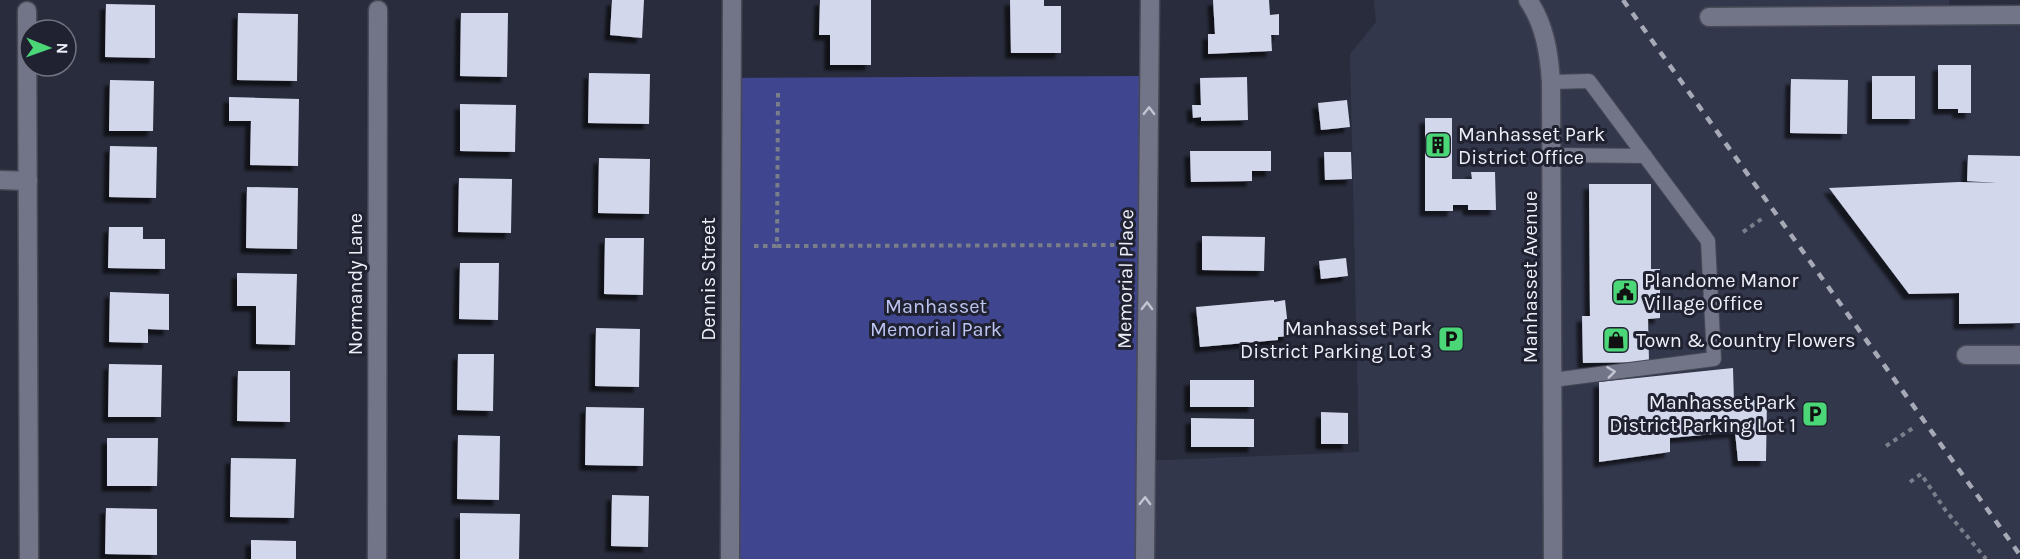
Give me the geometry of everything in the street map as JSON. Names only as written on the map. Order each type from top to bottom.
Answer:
[{"type":"street","name":"Dennis Street","points":[[730,559],[732,0]]},
{"type":"street","name":"Memorial Place","points":[[1145,559],[1150,0]]},
{"type":"street","name":"Manhasset Avenue","points":[[1528,0],[1546,39],[1551,82],[1553,559]]},
{"type":"street","name":"Normandy Lane","points":[[377,559],[378,10]]},
{"type":"street","points":[[27,11],[29,559]]},
{"type":"street","points":[[1708,16],[2020,15]]},
{"type":"street","points":[[0,180],[27,181]]},
{"type":"street","points":[[1966,355],[2020,355]]},
{"type":"lane","points":[[1551,82],[1589,81],[1708,241],[1714,359],[1553,380]]},
{"type":"lane","points":[[1552,155],[1645,156]]},
{"type":"path","points":[[777,93],[777,246],[1126,245]]},
{"type":"path","points":[[1743,232],[1763,218]]},
{"type":"path","points":[[1886,446],[1913,428]]},
{"type":"path","points":[[1910,482],[1921,474],[1946,511],[1986,559]]},
{"type":"shaded area","points":[[1374,0],[1949,0],[1950,15],[2020,15],[2020,559],[1143,559],[1142,461],[1359,452],[1350,54],[1376,22]]},
{"type":"green space","name":"Manhasset Memorial Park","points":[[1143,76],[1143,559],[729,559],[731,78]]},
{"type":"building","points":[[612,0],[644,0],[642,38],[610,35]]},
{"type":"building","points":[[820,0],[871,0],[871,65],[830,65],[830,35],[819,35]]},
{"type":"building","points":[[1010,0],[1044,0],[1044,6],[1061,6],[1061,53],[1011,53]]},
{"type":"building","points":[[1213,0],[1269,0],[1270,15],[1279,14],[1279,35],[1271,35],[1272,51],[1208,54],[1208,34],[1215,34]]},
{"type":"building","points":[[106,4],[155,5],[155,58],[105,57]]},
{"type":"building","points":[[238,13],[298,14],[297,81],[237,80]]},
{"type":"building","points":[[461,13],[508,13],[507,77],[460,76]]},
{"type":"building","points":[[1938,65],[1971,65],[1971,113],[1958,113],[1958,109],[1938,109]]},
{"type":"building","points":[[589,73],[650,74],[649,124],[588,123]]},
{"type":"building","points":[[1872,76],[1915,76],[1915,119],[1872,119]]},
{"type":"building","points":[[1247,77],[1248,120],[1201,121],[1201,117],[1193,118],[1192,105],[1201,105],[1200,78]]},
{"type":"building","points":[[1791,79],[1848,80],[1847,134],[1790,133]]},
{"type":"building","points":[[110,80],[154,81],[153,131],[109,131]]},
{"type":"building","points":[[229,97],[299,99],[298,166],[250,165],[251,121],[229,121]]},
{"type":"building","points":[[1347,100],[1350,127],[1321,130],[1318,103]]},
{"type":"building","points":[[460,104],[516,105],[515,152],[460,151]]},
{"type":"building","name":"Manhasset Park District Office","points":[[1425,118],[1452,118],[1452,179],[1472,179],[1471,172],[1495,172],[1496,210],[1468,210],[1468,205],[1453,205],[1453,211],[1425,211]]},
{"type":"building","points":[[110,146],[157,147],[156,198],[109,197]]},
{"type":"building","points":[[1190,151],[1271,151],[1271,171],[1252,171],[1252,181],[1191,182]]},
{"type":"building","points":[[1324,152],[1351,152],[1352,179],[1325,180]]},
{"type":"building","points":[[1968,155],[2020,156],[2020,323],[1959,324],[1959,293],[1909,294],[1829,188],[1959,182],[1997,183],[1967,181]]},
{"type":"building","points":[[599,158],[650,159],[649,214],[598,213]]},
{"type":"building","points":[[459,178],[512,179],[511,233],[458,232]]},
{"type":"building","points":[[1589,184],[1651,184],[1651,269],[1660,269],[1660,318],[1648,319],[1649,362],[1583,363],[1582,316],[1590,316]]},
{"type":"building","points":[[247,187],[298,188],[297,249],[246,248]]},
{"type":"building","points":[[109,227],[143,227],[143,239],[165,239],[165,269],[108,268]]},
{"type":"building","points":[[1202,236],[1265,237],[1264,271],[1202,270]]},
{"type":"building","points":[[605,238],[644,238],[643,295],[604,294]]},
{"type":"building","points":[[1346,258],[1348,276],[1321,279],[1319,261]]},
{"type":"building","points":[[460,263],[499,263],[498,320],[459,319]]},
{"type":"building","points":[[237,273],[297,274],[295,345],[256,344],[256,306],[237,306]]},
{"type":"building","points":[[110,292],[169,294],[169,330],[148,329],[148,343],[109,342]]},
{"type":"building","points":[[1274,300],[1274,302],[1285,300],[1289,336],[1278,337],[1278,340],[1200,347],[1196,307]]},
{"type":"building","points":[[596,328],[640,329],[639,387],[595,386]]},
{"type":"building","points":[[458,354],[494,354],[493,411],[457,410]]},
{"type":"building","points":[[109,364],[162,365],[161,417],[108,417]]},
{"type":"building","points":[[1733,368],[1734,402],[1767,399],[1766,461],[1738,461],[1735,432],[1670,438],[1670,452],[1599,462],[1599,382]]},
{"type":"building","points":[[238,371],[290,371],[290,422],[237,421]]},
{"type":"building","points":[[1190,380],[1254,380],[1254,407],[1190,407]]},
{"type":"building","points":[[586,407],[644,408],[643,466],[585,465]]},
{"type":"building","points":[[1321,412],[1348,413],[1348,444],[1321,444]]},
{"type":"building","points":[[1191,418],[1254,419],[1254,447],[1191,447]]},
{"type":"building","points":[[458,435],[500,436],[499,500],[457,499]]},
{"type":"building","points":[[107,438],[158,438],[157,486],[107,486]]},
{"type":"building","points":[[231,458],[296,459],[294,518],[230,517]]},
{"type":"building","points":[[612,495],[649,496],[648,547],[611,546]]},
{"type":"building","points":[[106,508],[157,509],[157,555],[105,554]]},
{"type":"building","points":[[460,513],[520,514],[519,559],[460,559]]},
{"type":"building","points":[[251,540],[296,541],[296,559],[251,559]]},
{"type":"railway","points":[[1623,0],[2020,555]]},
{"type":"place","name":"Manhasset Park District Office","points":[[1438,145]]},
{"type":"place","name":"Plandome Manor Village Office","points":[[1625,292]]},
{"type":"place","name":"Manhasset Park District Parking Lot 3","points":[[1451,339]]},
{"type":"place","name":"Town & Country Flowers","points":[[1616,340]]},
{"type":"place","name":"Manhasset Park District Parking Lot 1","points":[[1815,414]]}]
